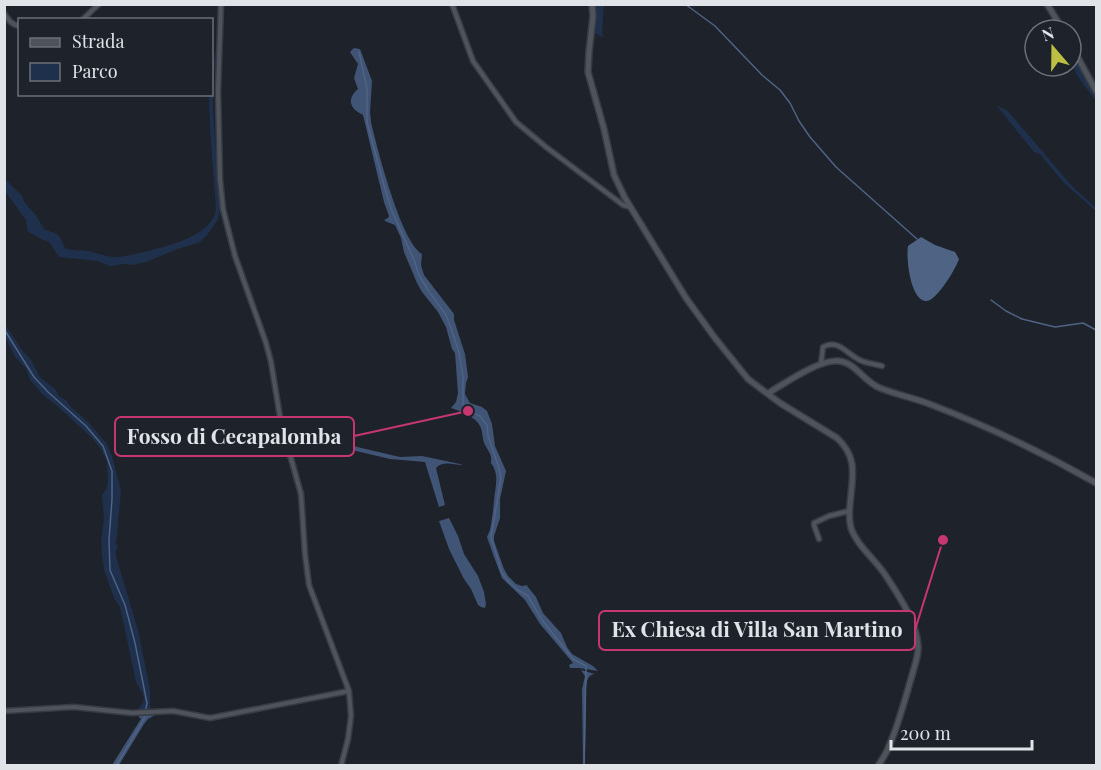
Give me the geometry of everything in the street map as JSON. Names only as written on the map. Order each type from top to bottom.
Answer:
[{"type":"main road","points":[[592,4],[588,72],[614,175],[630,207],[686,298],[748,379],[837,438],[844,444],[852,458],[849,511],[851,528],[886,576],[903,605],[915,632],[919,649],[890,746],[878,765]]},
{"type":"main road","points":[[1047,4],[1056,18]]},
{"type":"main road","points":[[1083,67],[1096,91]]},
{"type":"main road","points":[[768,394],[821,365],[839,361],[846,363],[879,388],[930,404],[981,425],[1096,483]]},
{"type":"street","points":[[84,18],[99,4]]},
{"type":"street","points":[[220,4],[218,92],[223,208],[235,256],[271,362],[281,423],[301,494],[309,585],[349,691],[351,716],[341,765]]},
{"type":"street","points":[[452,4],[472,61],[516,122],[623,205],[630,207]]},
{"type":"street","points":[[4,13],[10,22],[18,26]]},
{"type":"street","points":[[821,365],[823,347],[831,343],[865,362],[882,366]]},
{"type":"street","points":[[819,539],[814,523],[849,511]]},
{"type":"street","points":[[4,711],[74,707],[142,713],[173,711],[210,718],[349,691]]},
{"type":"green space","points":[[596,5],[604,5],[602,33],[604,38],[595,33]]},
{"type":"green space","points":[[216,49],[213,89],[213,65]]},
{"type":"green space","points":[[1083,69],[1096,93],[1096,101],[1079,78],[1083,78]]},
{"type":"green space","points":[[209,96],[213,96],[220,210],[218,219],[200,242],[146,262],[110,266],[98,261],[59,257],[49,242],[28,232],[26,220],[5,191],[4,178],[22,196],[44,229],[57,234],[65,248],[68,249],[116,257],[178,242],[206,227],[213,219],[216,210]]},
{"type":"green space","points":[[996,105],[1008,111],[1072,186],[1096,208],[1096,211],[1064,183],[1040,154],[1034,152]]},
{"type":"green space","points":[[4,323],[31,360],[40,377],[87,421],[107,444],[112,456],[121,491],[116,556],[138,630],[150,690],[151,709],[148,711],[138,709],[144,697],[136,682],[120,607],[115,600],[104,569],[101,541],[104,518],[102,495],[108,482],[107,461],[91,437],[43,395],[30,380],[26,368],[15,357],[5,337]]},
{"type":"shaded area","points":[[354,48],[360,49],[372,81],[371,122],[398,214],[414,246],[422,254],[421,265],[424,275],[454,314],[465,354],[468,377],[465,394],[470,403],[487,411],[492,424],[495,446],[506,471],[500,499],[500,518],[494,536],[504,569],[516,584],[528,585],[543,613],[561,633],[572,654],[598,671],[570,668],[569,665],[573,663],[540,624],[525,600],[502,578],[487,537],[490,530],[496,481],[491,456],[478,423],[451,408],[456,402],[458,393],[455,353],[446,327],[417,283],[395,225],[384,220],[389,216],[363,115],[351,104],[352,96],[358,89],[354,78],[358,64],[350,52]]},
{"type":"shaded area","points":[[921,237],[955,252],[959,259],[940,291],[935,297],[925,301],[916,293],[910,277],[908,259],[908,246]]},
{"type":"shaded area","points":[[336,442],[400,457],[422,456],[463,465],[445,464],[436,468],[445,505],[439,507],[425,462],[390,459],[335,446]]},
{"type":"shaded area","points":[[449,518],[464,554],[478,576],[484,592],[485,608],[478,605],[449,549],[439,521]]},
{"type":"shaded area","points":[[581,670],[595,674],[589,677],[586,688],[585,766],[583,765],[582,689],[585,676]]},
{"type":"shaded area","points":[[155,715],[144,724],[119,765],[112,765],[141,719],[138,716]]},
{"type":"waterway","points":[[685,4],[715,26],[762,75],[780,90],[810,137],[836,167],[917,239]]},
{"type":"waterway","points":[[359,52],[367,89],[367,122],[392,211],[419,275],[446,315],[459,352],[463,378],[463,406],[480,416],[487,425],[488,436],[498,465],[501,478],[491,537],[502,573],[518,590],[528,596],[542,620],[573,659],[586,666],[584,766]]},
{"type":"waterway","points":[[991,300],[1022,319],[1055,327],[1083,323],[1096,330]]},
{"type":"waterway","points":[[4,329],[34,377],[86,426],[103,446],[112,471],[110,570],[125,605],[147,703],[144,719],[116,766]]},
{"type":"place","name":"Fosso di Cecapalomba","points":[[468,411]]},
{"type":"place","name":"Ex Chiesa di Villa San Martino","points":[[943,540]]}]
